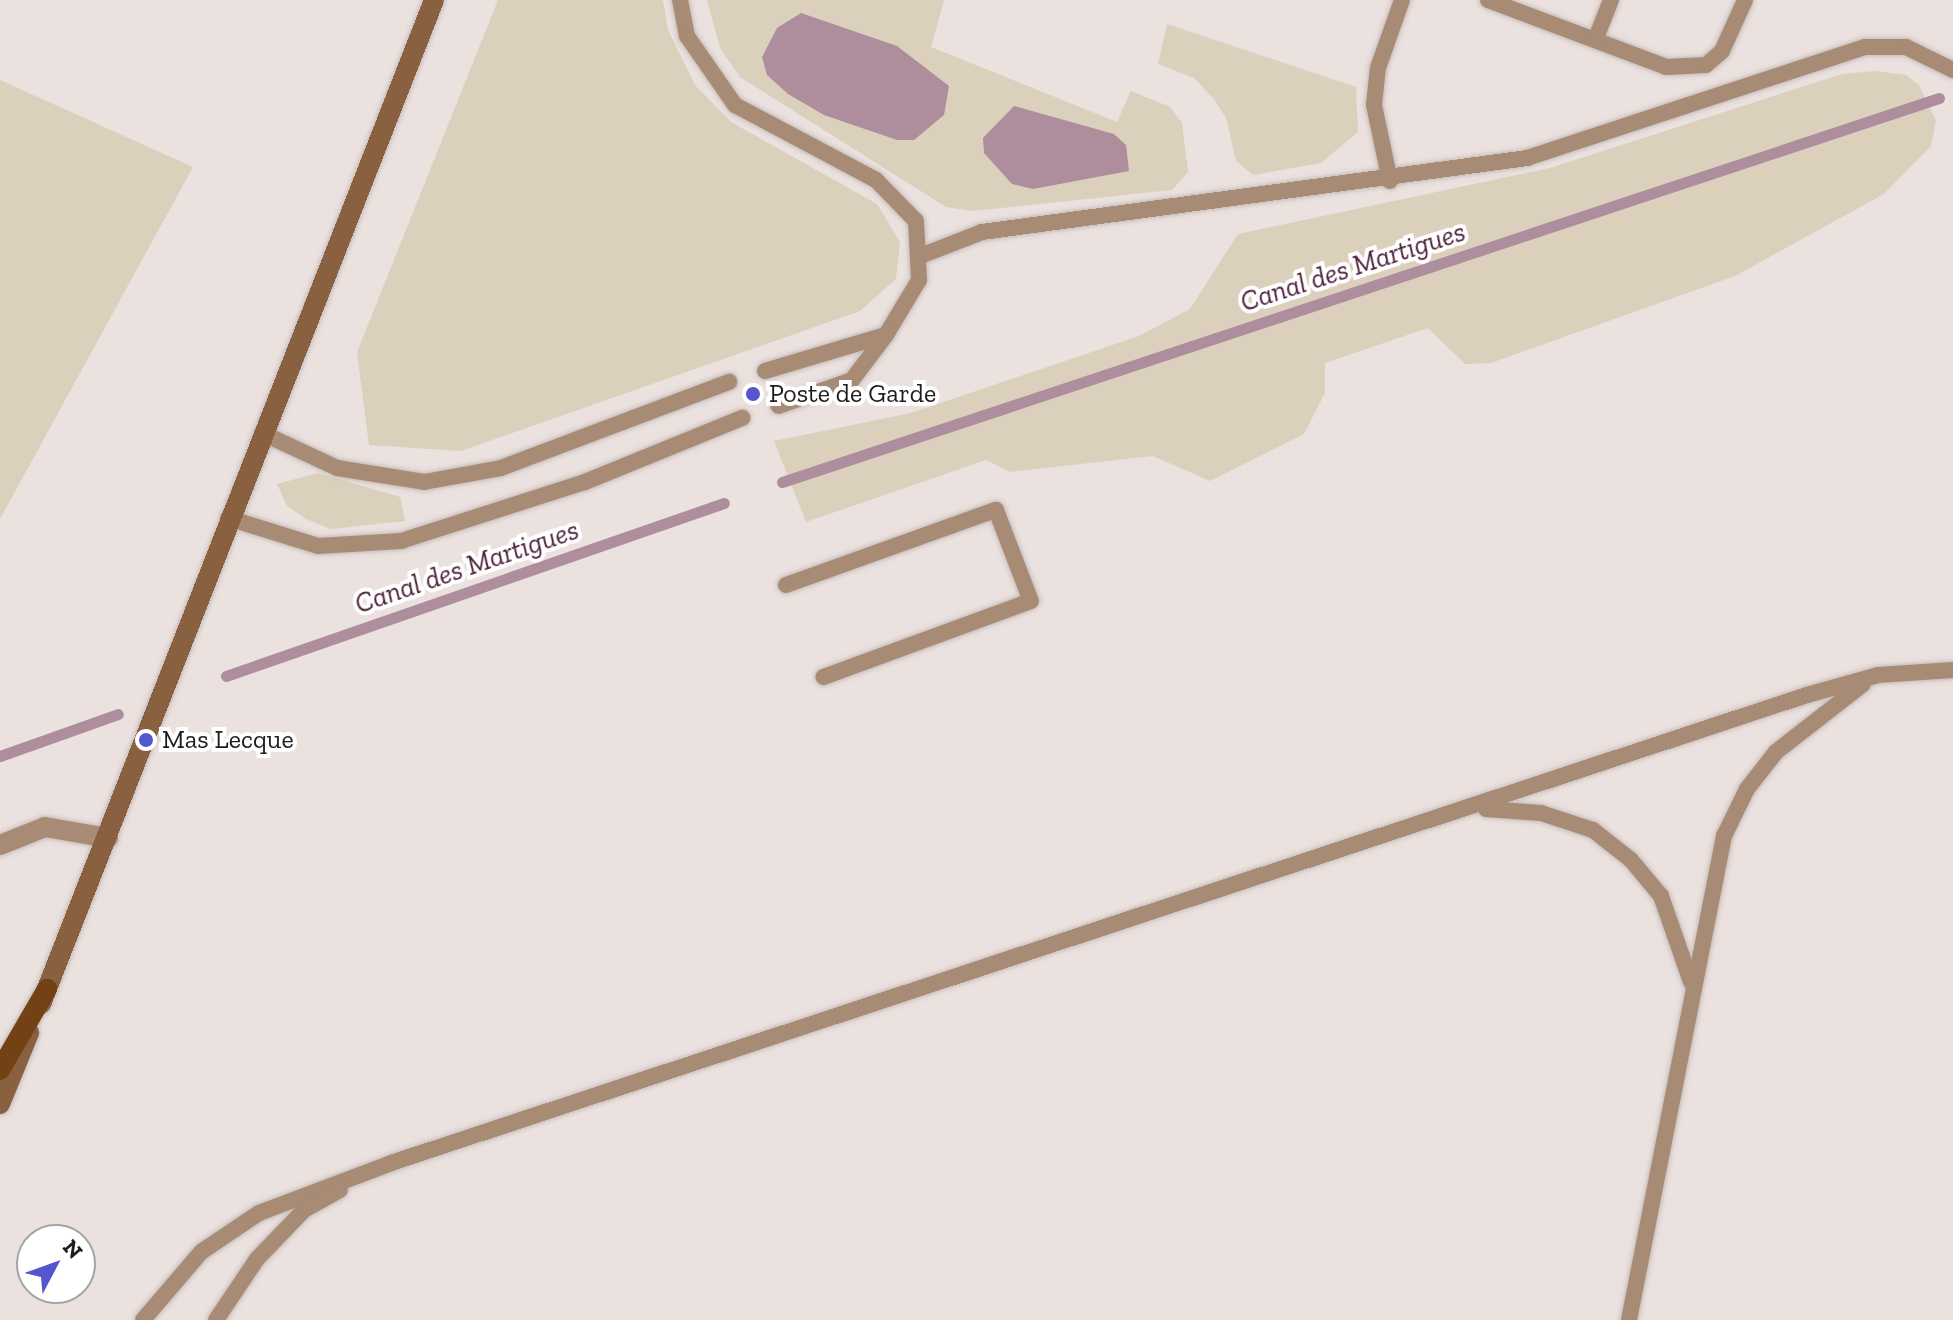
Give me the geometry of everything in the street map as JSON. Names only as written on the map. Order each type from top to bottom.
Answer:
[{"type":"main road","points":[[0,1104],[108,838],[228,518],[434,0]]},
{"type":"main road","points":[[0,1070],[47,989]]},
{"type":"street","points":[[0,845],[45,827],[108,838]]},
{"type":"lane","points":[[680,0],[687,36],[735,105],[876,180],[916,221],[923,255],[912,300],[886,335],[852,380],[778,406]]},
{"type":"lane","points":[[1390,181],[1374,105],[1378,68],[1402,0]]},
{"type":"lane","points":[[1488,0],[1596,38],[1666,67],[1706,65],[1722,51],[1745,0]]},
{"type":"lane","points":[[1596,38],[1611,0]]},
{"type":"lane","points":[[923,255],[982,232],[1390,181],[1527,158],[1865,47],[1906,47],[1953,70]]},
{"type":"lane","points":[[765,371],[886,335]]},
{"type":"lane","points":[[262,433],[337,468],[424,482],[501,468],[729,382]]},
{"type":"lane","points":[[228,518],[318,546],[401,541],[585,482],[742,418]]},
{"type":"lane","points":[[786,585],[996,510],[1031,601],[823,677]]},
{"type":"lane","points":[[143,1320],[201,1252],[259,1213],[391,1163],[1449,813],[1878,675],[1953,670]]},
{"type":"lane","points":[[1629,1320],[1724,836],[1747,789],[1817,715],[1878,675]]},
{"type":"lane","points":[[1449,813],[1506,807],[1593,830],[1661,896],[1693,989]]},
{"type":"lane","points":[[216,1320],[257,1259],[304,1210],[391,1163]]},
{"type":"shaded area","points":[[498,0],[663,0],[668,30],[695,85],[731,122],[877,204],[900,242],[896,279],[860,311],[461,451],[369,445],[357,352]]},
{"type":"shaded area","points":[[707,0],[944,0],[931,47],[1117,122],[1131,91],[1170,107],[1182,123],[1188,172],[1172,190],[973,211],[946,207],[740,77],[720,48]]},
{"type":"shaded area","points":[[801,13],[897,46],[949,86],[944,115],[914,140],[897,140],[824,115],[788,94],[767,75],[762,57],[777,28]]},
{"type":"shaded area","points":[[1167,24],[1356,87],[1358,132],[1321,163],[1253,175],[1236,161],[1226,118],[1213,98],[1194,78],[1158,64]]},
{"type":"shaded area","points":[[1875,71],[1906,75],[1919,85],[1936,121],[1931,146],[1884,194],[1735,276],[1491,363],[1465,364],[1428,328],[1325,363],[1325,393],[1304,434],[1210,481],[1153,456],[1010,472],[986,460],[806,522],[774,441],[911,413],[1139,336],[1190,309],[1238,234],[1550,168],[1842,74]]},
{"type":"shaded area","points":[[0,80],[193,167],[0,519]]},
{"type":"shaded area","points":[[1014,106],[1114,134],[1126,145],[1129,171],[1033,189],[1012,184],[984,153],[983,138]]},
{"type":"shaded area","points":[[318,473],[400,497],[405,521],[331,529],[306,519],[287,506],[277,484]]},
{"type":"waterway","name":"Canal des Martigues","points":[[782,482],[1939,98]]},
{"type":"waterway","name":"Canal des Martigues","points":[[226,676],[724,503]]},
{"type":"waterway","name":"Canal des Martigues","points":[[0,756],[118,714]]},
{"type":"place","name":"Poste de Garde","points":[[753,394]]},
{"type":"place","name":"Mas Lecque","points":[[146,740]]}]
